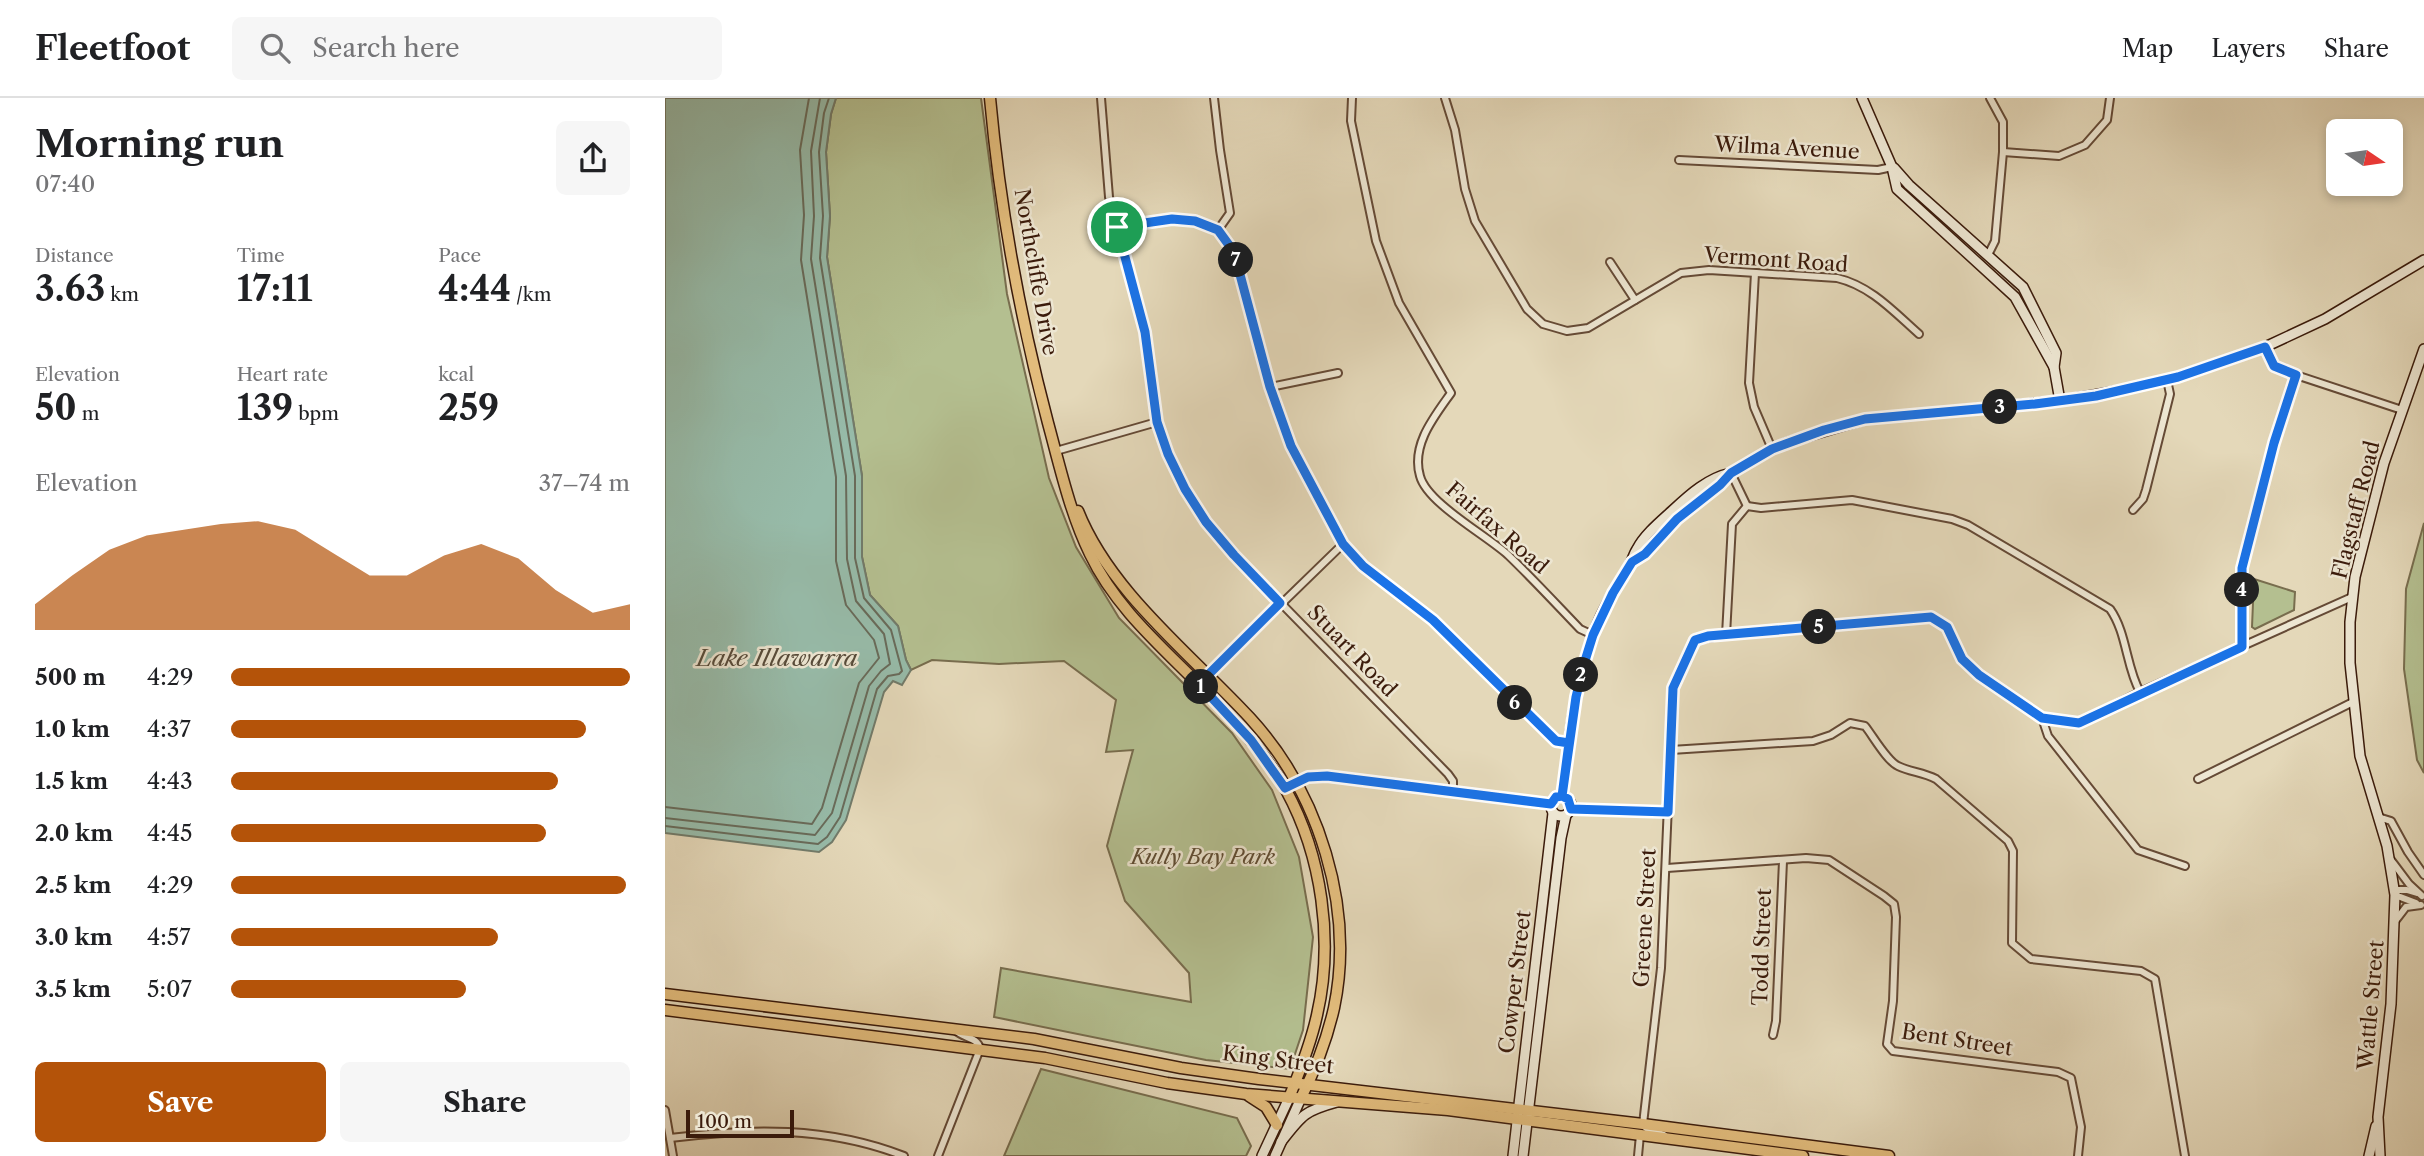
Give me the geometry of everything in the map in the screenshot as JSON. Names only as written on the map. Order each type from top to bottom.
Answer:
[{"type":"main road","name":"Northcliffe Drive","points":[[990,98],[993,136],[1016,285],[1036,376],[1076,523],[1106,584],[1128,614],[1251,740],[1285,788],[1310,848],[1325,935],[1318,1014],[1289,1098],[1262,1156]]},
{"type":"main road","points":[[1861,98],[1892,167],[1897,189],[2015,297],[2054,367]]},
{"type":"main road","points":[[1892,167],[2023,287],[2056,353],[2054,367],[2060,401]]},
{"type":"main road","points":[[1562,796],[1576,697],[1593,635],[1613,593],[1632,562],[1637,548],[1680,502],[1715,477],[1731,473],[1772,449],[1824,430],[1865,419],[2060,401],[2167,380],[2265,347],[2345,309],[2424,260]]},
{"type":"main road","name":"Flagstaff Road","points":[[2395,892],[2389,855],[2360,756],[2350,663],[2352,597],[2370,515],[2424,349]]},
{"type":"main road","name":"Northcliffe Drive","points":[[1056,452],[1082,520],[1104,559],[1135,599],[1274,747],[1297,782],[1319,832],[1330,871],[1340,946],[1333,1011],[1308,1083],[1275,1156]]},
{"type":"main road","points":[[1632,562],[1645,554],[1689,508],[1720,485],[1731,473]]},
{"type":"main road","points":[[1662,520],[1671,518],[1682,508],[1689,508]]},
{"type":"main road","points":[[1657,541],[1662,520]]},
{"type":"main road","points":[[1285,788],[1308,777],[1327,776],[1454,792],[1552,809],[1560,817],[1568,812],[1568,799],[1556,797],[1552,809]]},
{"type":"main road","name":"Cowper Street","points":[[1513,1156],[1552,809]]},
{"type":"main road","name":"Cowper Street","points":[[1523,1156],[1561,838],[1568,812]]},
{"type":"main road","name":"Wattle Street","points":[[2368,1156],[2378,1117],[2391,1004],[2395,892]]},
{"type":"main road","name":"King Street","points":[[665,994],[1055,1042],[1181,1068],[1308,1083],[1667,1139],[1803,1156]]},
{"type":"main road","name":"King Street","points":[[665,1010],[1053,1059],[1167,1083],[1246,1094],[1517,1114]]},
{"type":"main road","points":[[1246,1094],[1266,1107],[1277,1125]]},
{"type":"main road","points":[[1281,1142],[1308,1111],[1341,1101]]},
{"type":"main road","name":"King Street","points":[[1528,1116],[1643,1124],[1853,1154],[1889,1156]]},
{"type":"main road","name":"Wattle Street","points":[[2378,1117],[2380,1156]]},
{"type":"street","name":"Stuart Road","points":[[1101,98],[1109,197],[1145,332],[1157,422],[1168,454],[1185,489],[1206,522],[1234,555],[1448,774],[1453,781],[1454,792]]},
{"type":"street","points":[[1214,98],[1230,213],[1218,230]]},
{"type":"street","name":"Fairfax Road","points":[[1352,98],[1351,121],[1361,180],[1376,241],[1399,303],[1451,393],[1422,438],[1420,477],[1436,499],[1506,554],[1580,629],[1593,635]]},
{"type":"street","name":"Vermont Road","points":[[1445,98],[1455,130],[1465,189],[1475,221],[1527,309],[1543,324],[1567,331],[1588,328],[1681,273],[1709,270],[1837,278],[1856,282],[1874,294],[1919,334]]},
{"type":"street","points":[[1988,255],[1995,241],[2003,152],[2003,122],[1990,98]]},
{"type":"street","points":[[2003,152],[2059,156],[2085,145],[2107,120],[2110,98]]},
{"type":"street","name":"Wilma Avenue","points":[[1679,160],[1878,170],[1892,167]]},
{"type":"street","points":[[1117,227],[1172,219],[1195,221],[1218,230],[1234,252],[1270,387],[1291,446],[1343,544],[1363,566],[1433,620],[1556,741],[1569,743]]},
{"type":"street","points":[[1611,262],[1635,300]]},
{"type":"street","points":[[1755,273],[1749,383],[1754,407],[1772,449]]},
{"type":"street","points":[[2265,347],[2274,366],[2402,410]]},
{"type":"street","points":[[1270,387],[1338,373]]},
{"type":"street","points":[[2242,647],[2242,568],[2274,443],[2296,375]]},
{"type":"street","points":[[2133,510],[2143,499],[2152,466],[2170,394],[2167,380]]},
{"type":"street","points":[[1056,452],[1157,422]]},
{"type":"street","points":[[1731,473],[1747,506]]},
{"type":"street","points":[[1747,506],[1761,508],[1852,500],[1961,522],[2110,609],[2140,692]]},
{"type":"street","points":[[1747,506],[1732,524],[1726,635],[1931,617],[1947,627],[1962,659],[1979,675],[2042,718],[2079,723],[2140,692],[2352,597]]},
{"type":"street","points":[[1199,684],[1343,544]]},
{"type":"street","name":"Greene Street","points":[[1643,1124],[1661,968],[1673,688],[1695,640],[1726,635]]},
{"type":"street","points":[[2198,779],[2353,702]]},
{"type":"street","points":[[2042,718],[2048,736],[2130,842],[2138,850],[2185,866]]},
{"type":"street","points":[[1671,750],[1813,741],[1831,735],[1850,723],[1865,726],[1893,764],[1900,768],[1924,772],[1936,779],[2008,841],[2013,851],[2012,943],[2031,959],[2141,971],[2155,979],[2185,1156]]},
{"type":"street","points":[[1568,812],[1668,812]]},
{"type":"street","points":[[2378,817],[2391,821],[2424,875]]},
{"type":"street","points":[[2389,855],[2406,880],[2423,896]]},
{"type":"street","name":"Bent Street","points":[[1667,868],[1806,858],[1829,860],[1893,904],[1896,917],[1893,1000],[1887,1044],[1893,1051],[2058,1072],[2071,1078],[2081,1127],[2078,1156]]},
{"type":"street","name":"Todd Street","points":[[1773,1035],[1776,1021],[1783,861]]},
{"type":"street","points":[[2395,892],[2407,890],[2423,896]]},
{"type":"street","points":[[2395,892],[2423,906]]},
{"type":"street","points":[[2395,921],[2404,908],[2410,905],[2423,906]]},
{"type":"street","points":[[937,1156],[979,1049],[978,1042],[964,1037],[954,1029]]},
{"type":"street","points":[[665,1110],[673,1156]]},
{"type":"street","points":[[1643,1124],[1667,1139]]},
{"type":"street","points":[[670,1138],[727,1131],[765,1130],[831,1137],[904,1156]]},
{"type":"street","points":[[1638,1156],[1640,1135]]},
{"type":"green space","name":"Kully Bay Park","points":[[836,98],[981,98],[1007,294],[1049,478],[1076,547],[1119,618],[1232,733],[1272,790],[1299,857],[1313,937],[1303,1030],[1290,1069],[1206,1060],[994,1017],[1001,968],[1191,1002],[1189,973],[1125,901],[1107,846],[1133,750],[1106,752],[1116,700],[1064,661],[999,664],[932,660],[911,670],[898,626],[870,595],[862,557],[862,476],[827,257],[830,216],[826,152]]},
{"type":"green space","points":[[2424,523],[2424,773],[2417,760],[2404,669],[2406,589]]},
{"type":"green space","points":[[2254,579],[2295,592],[2294,610],[2255,629],[2252,627]]},
{"type":"green space","points":[[1041,1069],[1237,1118],[1251,1146],[1246,1156],[1004,1156]]},
{"type":"water","name":"Lake Illawarra","points":[[665,98],[836,98],[826,152],[830,216],[827,257],[862,476],[862,557],[870,595],[898,626],[911,670],[902,685],[893,681],[884,692],[846,820],[832,842],[819,852],[665,833]]},
{"type":"route","points":[[1117,227],[1145,332],[1157,422],[1168,454],[1185,489],[1206,522],[1280,603],[1199,684],[1251,740],[1285,788],[1308,777],[1327,776],[1551,804],[1556,797],[1562,796],[1576,697],[1584,664],[1593,635],[1613,593],[1632,562],[1645,554],[1677,519],[1731,473],[1789,442],[1865,419],[2096,396],[2178,377],[2265,347],[2274,366],[2296,375],[2274,443],[2242,568],[2242,647],[2140,692],[2079,723],[2042,718],[1979,675],[1962,659],[1947,627],[1931,617],[1708,636],[1695,640],[1673,688],[1668,812],[1571,809],[1568,799],[1562,796],[1569,743],[1556,741],[1433,620],[1363,566],[1343,544],[1291,446],[1270,387],[1234,252],[1218,230],[1195,221],[1172,219],[1117,227]]}]
